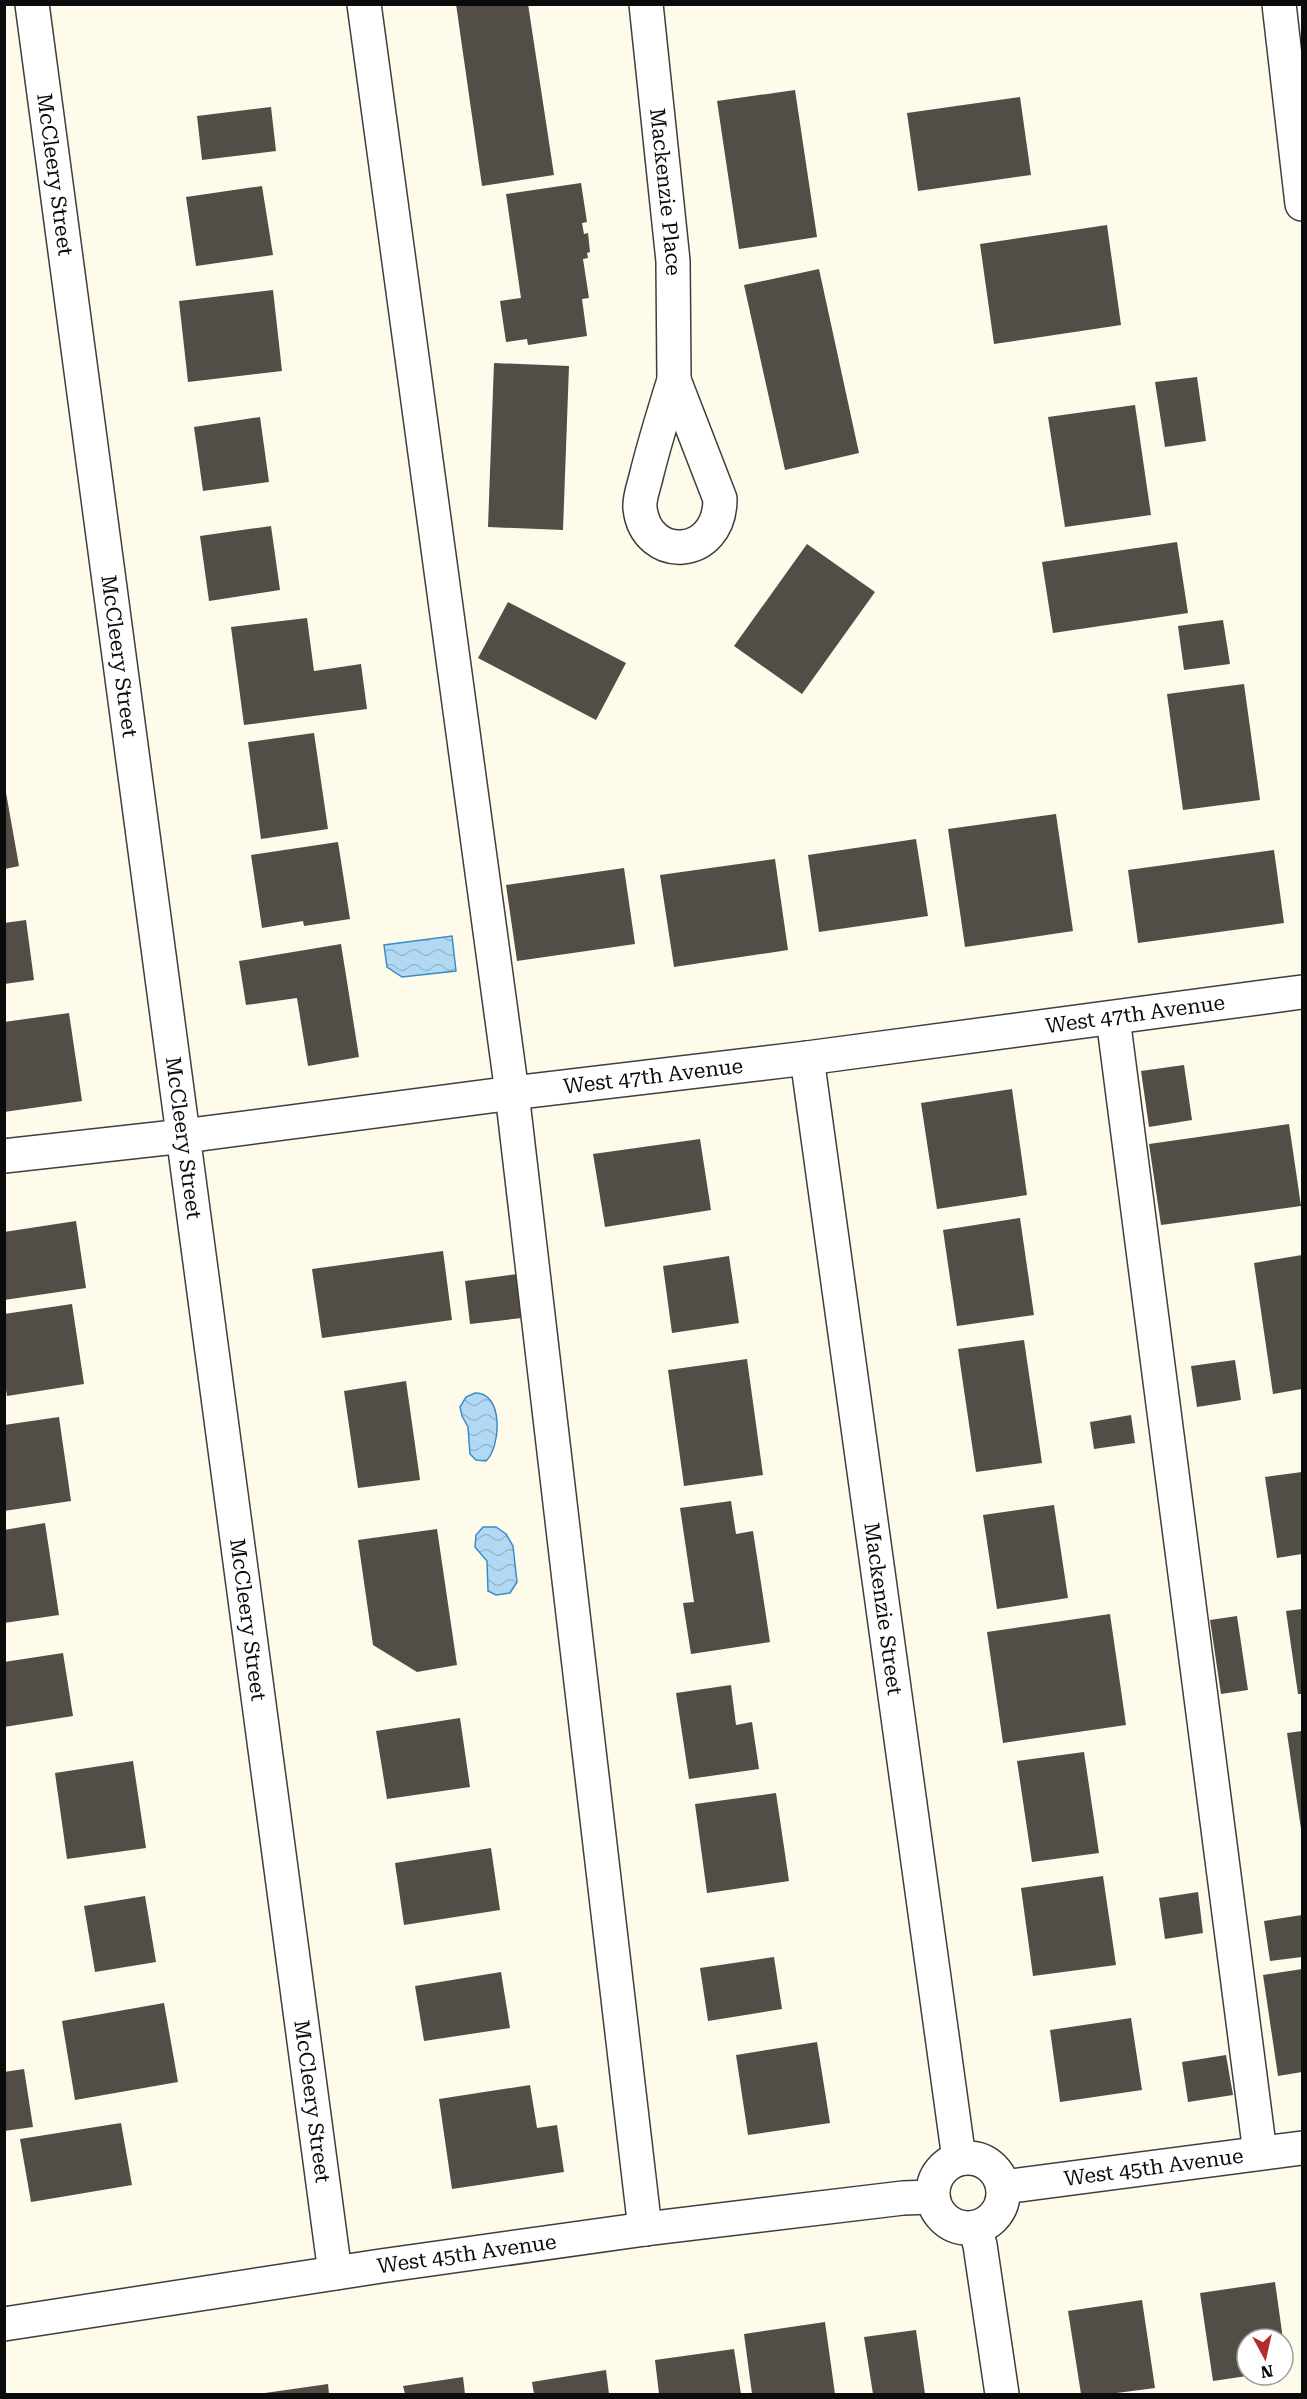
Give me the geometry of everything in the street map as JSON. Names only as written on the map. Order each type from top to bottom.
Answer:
[{"type":"street","name":"McCleery Street","points":[[32,4],[335,2273]]},
{"type":"street","points":[[364,4],[512,1093],[645,2229]]},
{"type":"street","name":"Mackenzie Place","points":[[646,4],[674,261],[674,380]]},
{"type":"street","points":[[1279,4],[1302,204]]},
{"type":"street","name":"West 47th Avenue","points":[[4,1156],[184,1136],[512,1093],[807,1058],[1302,992]]},
{"type":"street","points":[[1113,1018],[1260,2153]]},
{"type":"street","name":"Mackenzie Street","points":[[807,1058],[959,2159]]},
{"type":"street","name":"West 45th Avenue","points":[[1003,2187],[1302,2148]]},
{"type":"street","points":[[973,2158],[987,2164],[997,2174],[1003,2187],[1002,2201],[997,2214],[987,2223],[975,2228],[960,2228],[946,2222],[936,2211],[932,2197],[933,2184],[939,2172],[948,2164],[959,2159],[973,2158]]},
{"type":"street","name":"West 45th Avenue","points":[[4,2325],[335,2273],[645,2229],[903,2198],[932,2197]]},
{"type":"street","points":[[975,2228],[980,2245],[1002,2394]]},
{"type":"water","points":[[452,936],[456,971],[402,977],[387,967],[384,945]]},
{"type":"water","points":[[475,1393],[484,1395],[491,1401],[497,1421],[495,1444],[486,1461],[476,1460],[470,1454],[468,1427],[460,1407],[466,1397]]},
{"type":"water","points":[[483,1527],[496,1527],[506,1534],[513,1546],[517,1582],[510,1593],[496,1595],[488,1591],[487,1561],[475,1547],[476,1535]]},
{"type":"building","points":[[456,4],[528,4],[554,175],[482,186]]},
{"type":"building","points":[[795,90],[817,237],[739,249],[717,101]]},
{"type":"building","points":[[1020,97],[1031,175],[918,191],[907,113]]},
{"type":"building","points":[[271,107],[276,151],[202,160],[197,116]]},
{"type":"building","points":[[581,183],[587,222],[582,223],[584,234],[588,233],[590,252],[587,253],[588,258],[583,259],[589,298],[582,299],[587,336],[528,345],[527,339],[506,342],[500,301],[521,298],[506,194]]},
{"type":"building","points":[[262,186],[273,255],[196,266],[186,197]]},
{"type":"building","points":[[1107,225],[1121,325],[994,344],[980,244]]},
{"type":"building","points":[[819,269],[859,453],[785,470],[744,285]]},
{"type":"building","points":[[273,290],[282,371],[188,382],[179,301]]},
{"type":"building","points":[[494,363],[569,366],[563,530],[488,527]]},
{"type":"building","points":[[1197,377],[1206,441],[1165,447],[1155,382]]},
{"type":"building","points":[[1135,405],[1151,515],[1065,527],[1048,417]]},
{"type":"building","points":[[260,417],[269,482],[203,491],[194,427]]},
{"type":"building","points":[[271,526],[280,590],[209,601],[200,536]]},
{"type":"building","points":[[1177,542],[1188,613],[1053,633],[1042,562]]},
{"type":"building","points":[[807,544],[875,592],[802,694],[734,646]]},
{"type":"building","points":[[508,602],[626,663],[596,720],[478,658]]},
{"type":"building","points":[[307,618],[314,671],[361,664],[367,709],[244,725],[231,627]]},
{"type":"building","points":[[1223,620],[1230,664],[1184,670],[1178,626]]},
{"type":"building","points":[[1244,684],[1260,800],[1183,810],[1167,694]]},
{"type":"building","points":[[314,733],[328,829],[261,839],[248,742]]},
{"type":"building","points":[[5,787],[19,866],[5,869]]},
{"type":"building","points":[[1056,814],[1073,931],[965,947],[948,829]]},
{"type":"building","points":[[916,839],[928,916],[819,932],[808,855]]},
{"type":"building","points":[[338,842],[350,919],[304,926],[303,921],[262,928],[251,855]]},
{"type":"building","points":[[1274,850],[1284,923],[1138,943],[1128,870]]},
{"type":"building","points":[[775,859],[788,950],[674,967],[660,875]]},
{"type":"building","points":[[624,868],[635,944],[517,961],[506,885]]},
{"type":"building","points":[[26,920],[34,980],[4,984],[4,923]]},
{"type":"building","points":[[341,944],[359,1057],[308,1066],[297,998],[246,1005],[239,961]]},
{"type":"building","points":[[69,1013],[82,1101],[4,1112],[4,1022]]},
{"type":"building","points":[[1184,1065],[1192,1120],[1149,1127],[1141,1071]]},
{"type":"building","points":[[1012,1089],[1027,1195],[937,1209],[921,1103]]},
{"type":"building","points":[[1289,1124],[1301,1206],[1161,1225],[1149,1144]]},
{"type":"building","points":[[700,1139],[711,1210],[605,1227],[593,1154]]},
{"type":"building","points":[[1020,1218],[1034,1315],[957,1326],[943,1230]]},
{"type":"building","points":[[76,1221],[86,1288],[4,1300],[4,1232]]},
{"type":"building","points":[[443,1251],[452,1320],[322,1338],[312,1269]]},
{"type":"building","points":[[1302,1255],[1302,1389],[1273,1394],[1254,1263]]},
{"type":"building","points":[[729,1256],[739,1323],[672,1333],[663,1266]]},
{"type":"building","points":[[517,1274],[522,1318],[470,1324],[465,1281]]},
{"type":"building","points":[[72,1304],[84,1384],[7,1396],[4,1378],[4,1314]]},
{"type":"building","points":[[1024,1340],[1042,1463],[976,1472],[958,1349]]},
{"type":"building","points":[[747,1359],[763,1475],[684,1486],[668,1370]]},
{"type":"building","points":[[1235,1360],[1241,1400],[1197,1407],[1191,1366]]},
{"type":"building","points":[[406,1381],[420,1480],[358,1488],[344,1391]]},
{"type":"building","points":[[1131,1415],[1135,1443],[1094,1449],[1090,1422]]},
{"type":"building","points":[[59,1417],[71,1501],[4,1511],[4,1425]]},
{"type":"building","points":[[1302,1472],[1302,1554],[1277,1558],[1265,1477]]},
{"type":"building","points":[[731,1501],[736,1534],[753,1531],[770,1642],[691,1654],[683,1603],[694,1602],[680,1508]]},
{"type":"building","points":[[1054,1505],[1068,1598],[997,1609],[983,1515]]},
{"type":"building","points":[[45,1523],[59,1615],[4,1623],[4,1530]]},
{"type":"building","points":[[437,1529],[457,1665],[417,1672],[373,1645],[358,1540]]},
{"type":"building","points":[[1302,1609],[1302,1694],[1298,1694],[1286,1611]]},
{"type":"building","points":[[1110,1614],[1126,1725],[1003,1743],[987,1632]]},
{"type":"building","points":[[1237,1616],[1248,1690],[1221,1694],[1210,1620]]},
{"type":"building","points":[[63,1653],[73,1716],[4,1727],[4,1662]]},
{"type":"building","points":[[731,1685],[736,1725],[752,1722],[759,1769],[689,1779],[676,1693]]},
{"type":"building","points":[[460,1718],[470,1787],[387,1799],[376,1731]]},
{"type":"building","points":[[1302,1731],[1302,1829],[1301,1829],[1287,1733]]},
{"type":"building","points":[[1084,1752],[1099,1853],[1032,1862],[1017,1761]]},
{"type":"building","points":[[133,1761],[146,1848],[67,1859],[55,1773]]},
{"type":"building","points":[[776,1793],[789,1881],[707,1893],[695,1804]]},
{"type":"building","points":[[491,1848],[500,1910],[404,1925],[395,1863]]},
{"type":"building","points":[[1103,1876],[1116,1965],[1033,1976],[1021,1888]]},
{"type":"building","points":[[1198,1892],[1203,1933],[1165,1939],[1159,1898]]},
{"type":"building","points":[[145,1896],[156,1962],[95,1972],[84,1906]]},
{"type":"building","points":[[1302,1915],[1302,1957],[1270,1961],[1264,1921]]},
{"type":"building","points":[[774,1957],[782,2009],[708,2021],[700,1968]]},
{"type":"building","points":[[1302,1969],[1302,2072],[1278,2076],[1263,1975]]},
{"type":"building","points":[[501,1972],[510,2028],[424,2041],[415,1986]]},
{"type":"building","points":[[164,2003],[178,2082],[75,2100],[62,2021]]},
{"type":"building","points":[[1131,2018],[1142,2090],[1060,2102],[1050,2030]]},
{"type":"building","points":[[817,2042],[830,2123],[748,2135],[736,2055]]},
{"type":"building","points":[[1226,2055],[1233,2095],[1188,2102],[1182,2062]]},
{"type":"building","points":[[24,2069],[33,2127],[4,2131],[4,2072]]},
{"type":"building","points":[[530,2085],[537,2128],[557,2125],[564,2172],[452,2189],[439,2099]]},
{"type":"building","points":[[121,2123],[132,2185],[31,2202],[20,2139]]},
{"type":"building","points":[[1275,2282],[1281,2327],[1235,2327],[1235,2378],[1213,2381],[1200,2293]]},
{"type":"building","points":[[1142,2300],[1155,2388],[1109,2394],[1081,2394],[1068,2311]]},
{"type":"building","points":[[825,2322],[835,2394],[752,2394],[744,2334]]},
{"type":"building","points":[[916,2330],[925,2394],[873,2394],[864,2337]]},
{"type":"building","points":[[734,2349],[741,2394],[659,2394],[655,2360]]},
{"type":"building","points":[[606,2370],[609,2394],[534,2394],[532,2382]]},
{"type":"building","points":[[463,2377],[465,2394],[405,2394],[403,2386]]},
{"type":"building","points":[[328,2384],[329,2394],[265,2394],[265,2393]]}]
